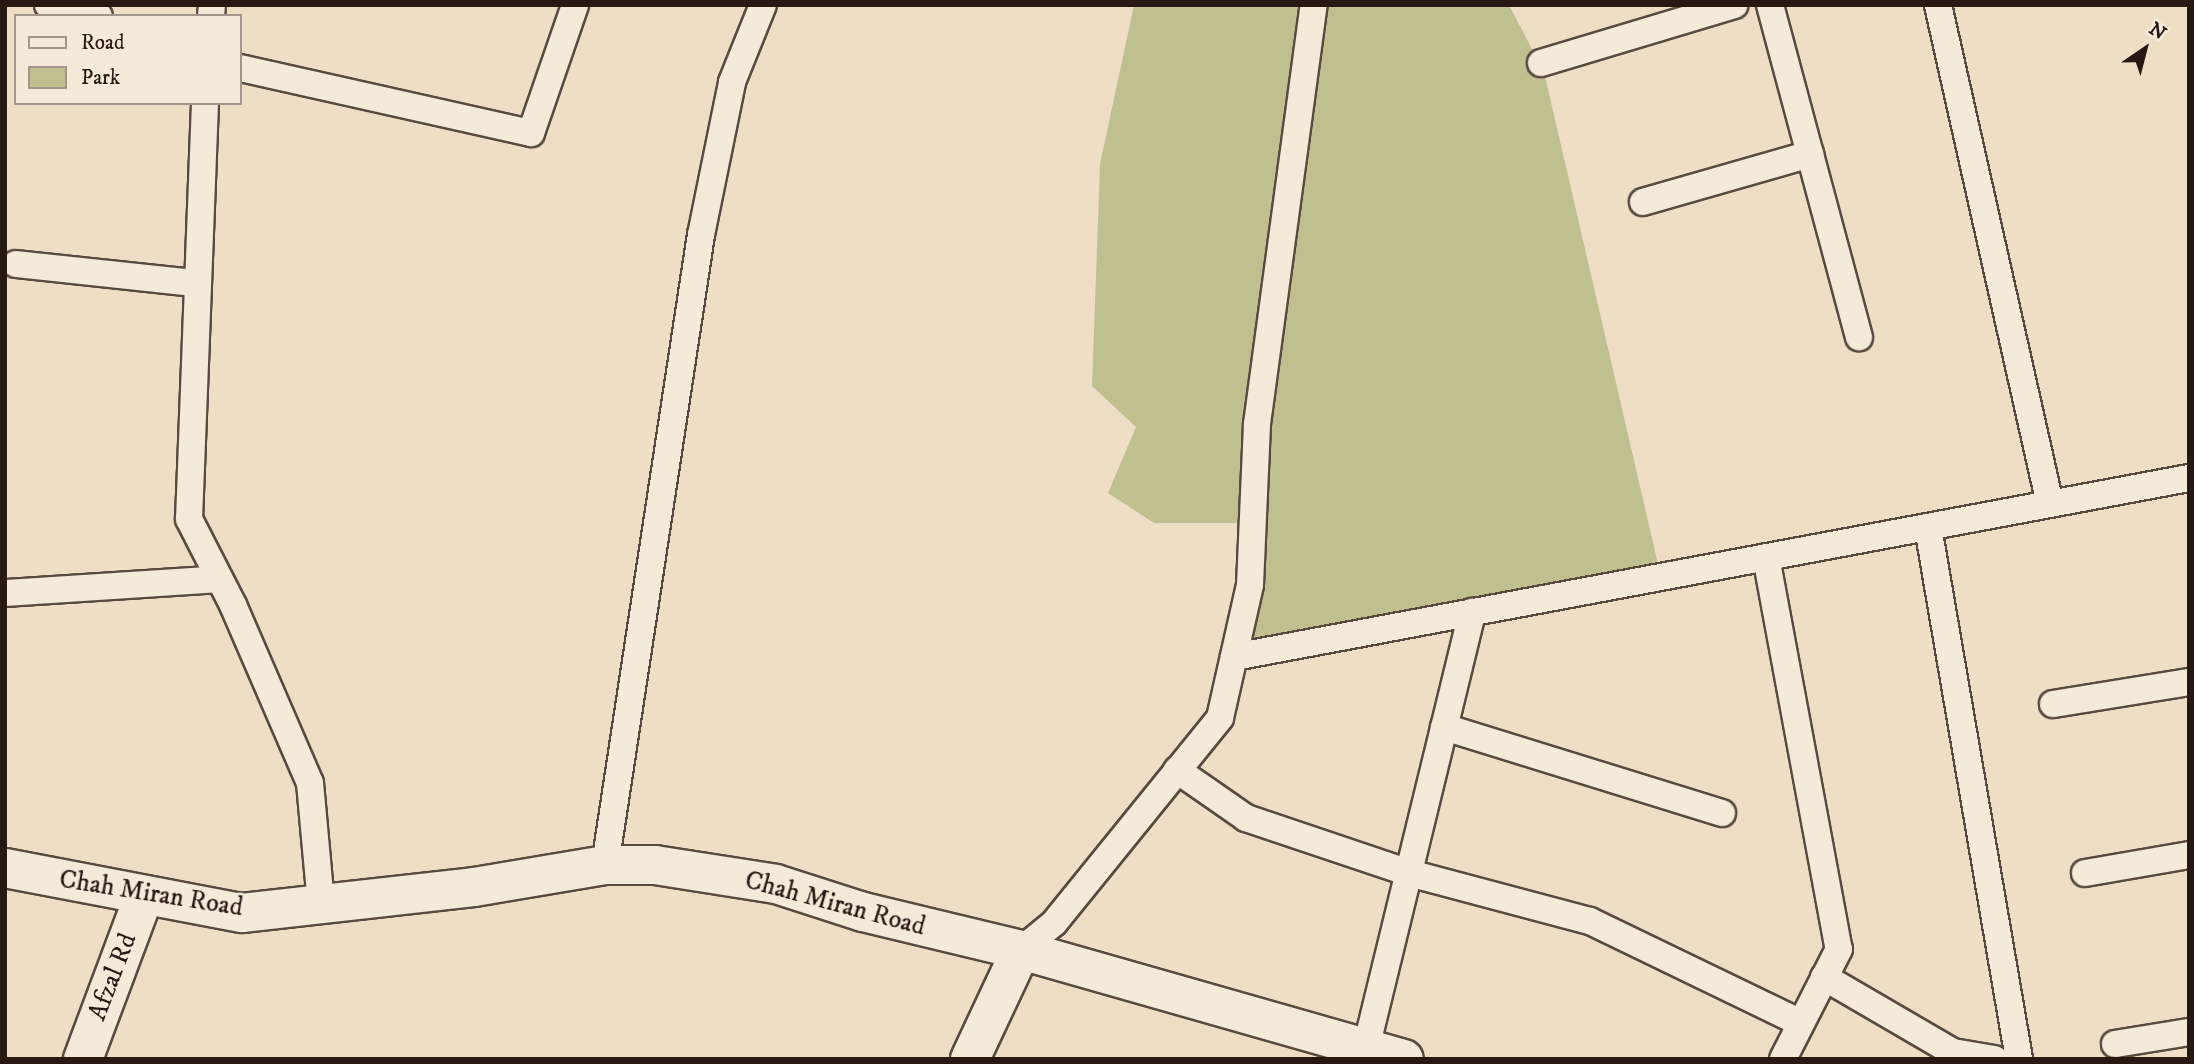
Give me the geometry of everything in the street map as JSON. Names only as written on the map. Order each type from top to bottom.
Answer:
[{"type":"main road","name":"Chah Miran Road","points":[[5,868],[242,913],[474,887],[605,865],[655,865],[776,884],[863,912],[1021,950],[1404,1059]]},
{"type":"main road","name":"Afzal Rd","points":[[83,1059],[144,896]]},
{"type":"main road","points":[[970,1059],[1021,950]]},
{"type":"street","points":[[48,5],[90,14]]},
{"type":"street","points":[[242,68],[531,133],[575,5]]},
{"type":"street","points":[[605,865],[701,234],[732,82],[763,5]]},
{"type":"street","points":[[1021,950],[1054,923],[1220,718],[1250,585],[1257,424],[1314,5]]},
{"type":"street","points":[[1541,63],[1734,5]]},
{"type":"street","points":[[1770,5],[1859,337]]},
{"type":"street","points":[[1938,5],[2050,504]]},
{"type":"street","points":[[205,105],[195,284],[189,519],[219,579],[310,783],[321,904]]},
{"type":"street","points":[[1643,202],[1810,154]]},
{"type":"street","points":[[16,264],[195,284]]},
{"type":"street","points":[[1234,657],[2189,478]]},
{"type":"street","points":[[1928,527],[2019,1059]]},
{"type":"street","points":[[1766,557],[1839,949],[1783,1059]]},
{"type":"street","points":[[5,593],[219,579]]},
{"type":"street","points":[[1366,1048],[1472,612]]},
{"type":"street","points":[[2053,704],[2189,682]]},
{"type":"street","points":[[1444,727],[1722,813]]},
{"type":"street","points":[[1177,770],[1246,818],[1409,873],[1590,921],[1801,1023]]},
{"type":"street","points":[[2085,873],[2189,855]]},
{"type":"street","points":[[1824,978],[1953,1052],[1994,1059]]},
{"type":"street","points":[[2115,1044],[2188,1038]]},
{"type":"green space","points":[[1134,5],[1509,5],[1544,72],[1661,577],[1234,657],[1245,523],[1154,523],[1108,493],[1136,427],[1092,386],[1100,164]]}]
